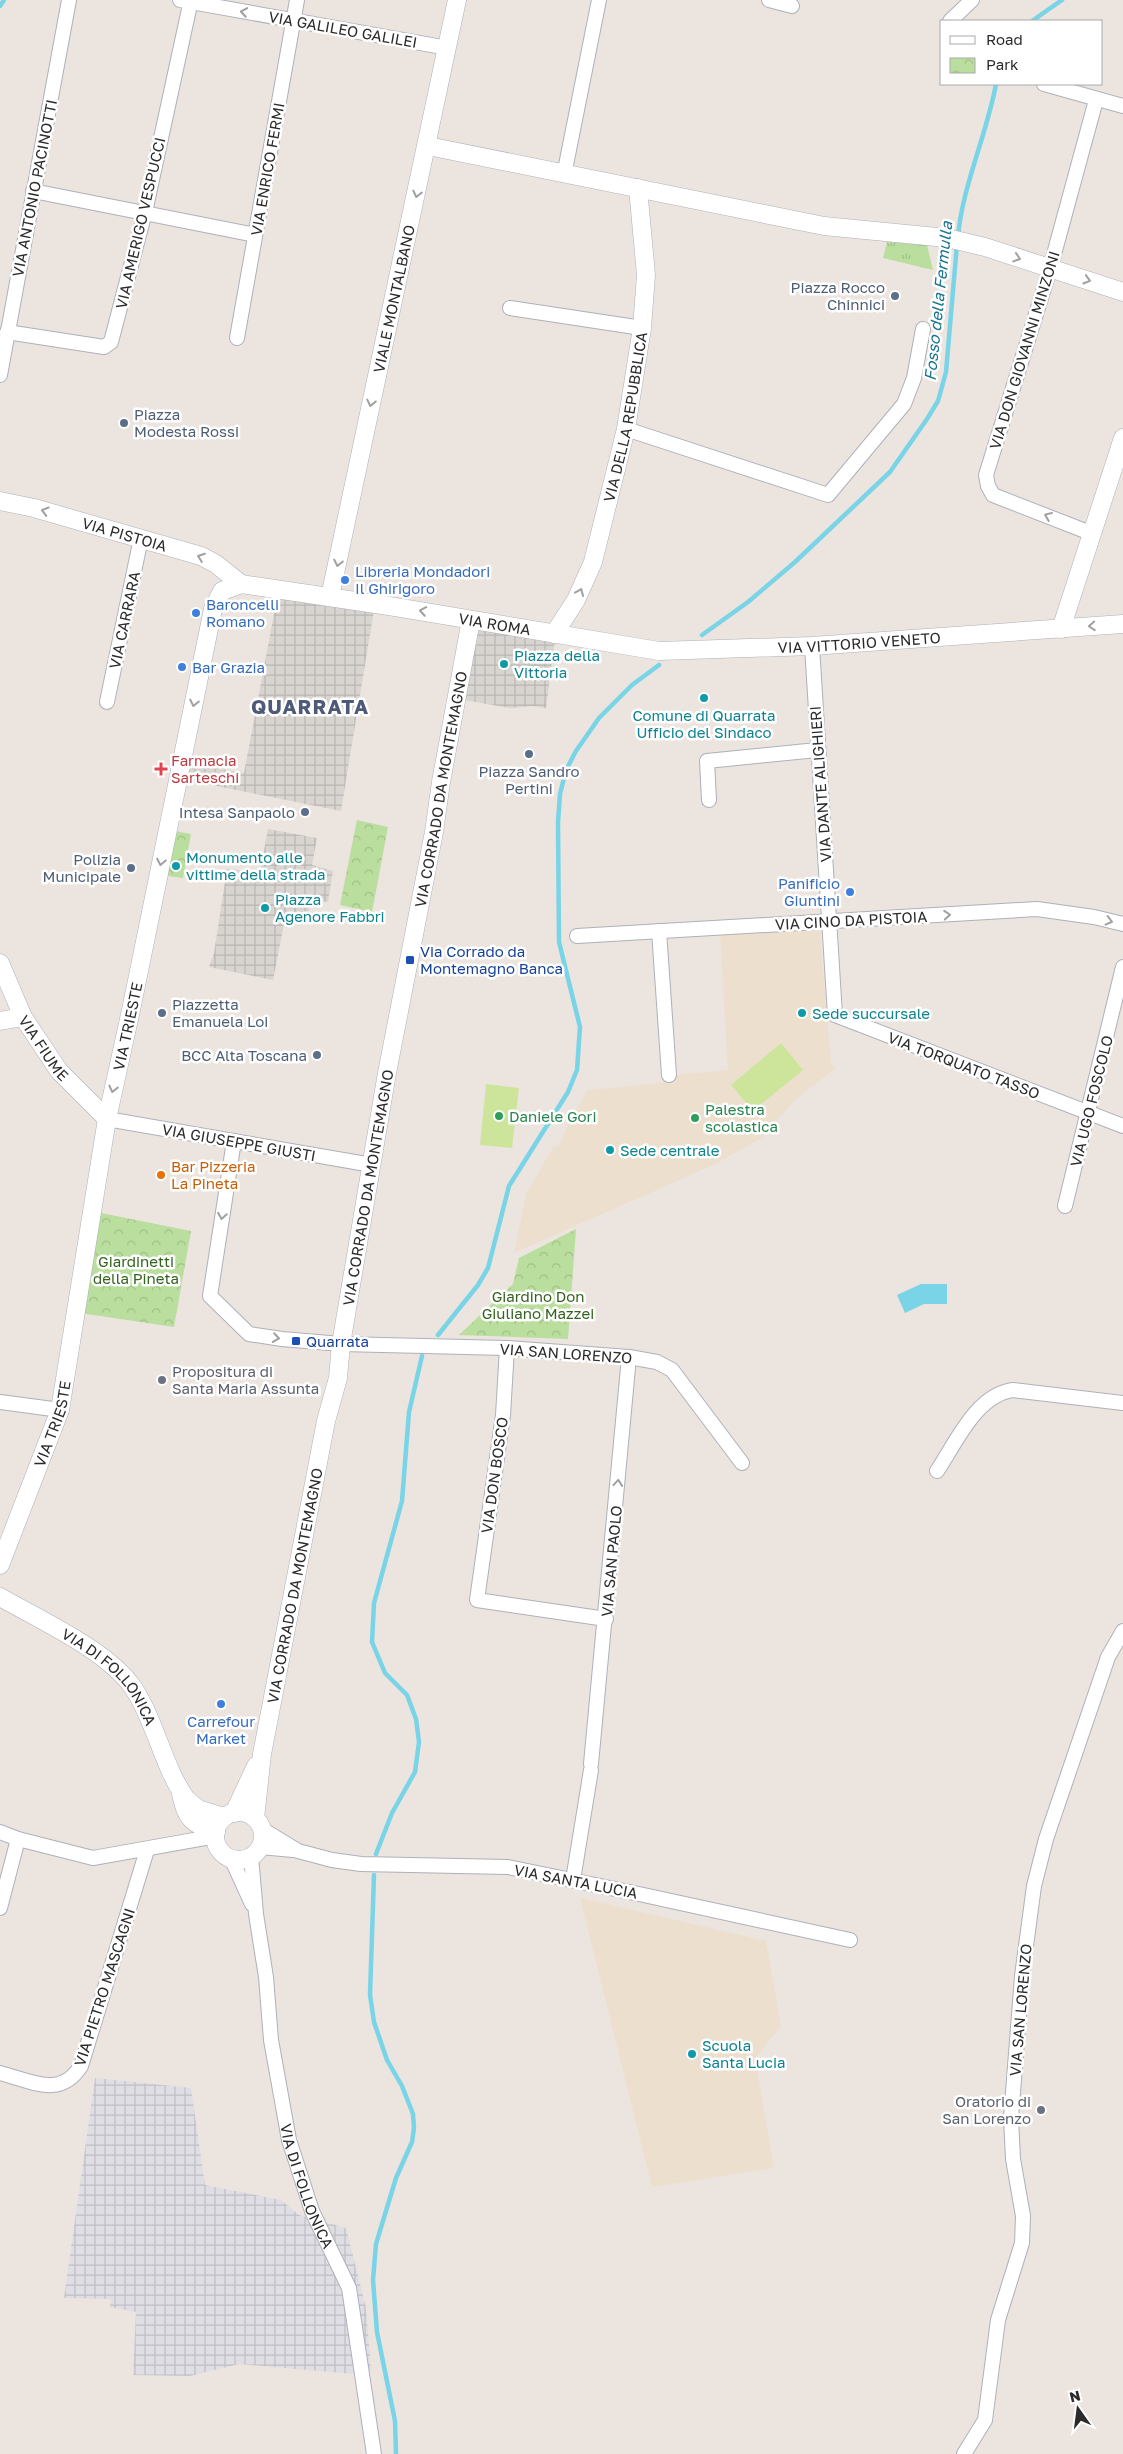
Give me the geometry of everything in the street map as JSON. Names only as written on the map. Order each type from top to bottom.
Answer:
[{"type":"street","name":"VIA ANTONIO PACINOTTI","points":[[0,375],[69,0]]},
{"type":"street","name":"VIA ENRICO FERMI","points":[[237,338],[297,0]]},
{"type":"street","name":"VIALE MONTALBANO","points":[[330,597],[458,0]]},
{"type":"street","points":[[564,175],[599,0]]},
{"type":"street","points":[[769,0],[792,6]]},
{"type":"street","points":[[951,20],[972,0]]},
{"type":"street","name":"VIA GALILEO GALILEI","points":[[187,1],[448,48]]},
{"type":"street","name":"VIA AMERIGO VESPUCCI","points":[[7,332],[104,346],[111,342],[145,212],[187,1]]},
{"type":"street","points":[[1047,85],[1123,106]]},
{"type":"street","name":"VIA DON GIOVANNI MINZONI","points":[[1093,534],[993,495],[988,486],[986,475],[1050,269],[1096,100]]},
{"type":"street","points":[[428,146],[824,226],[880,233],[947,238],[984,247],[1123,292]]},
{"type":"street","name":"VIA DELLA REPUBBLICA","points":[[554,634],[576,600],[592,562],[626,429],[642,328],[646,275],[638,188]]},
{"type":"street","points":[[33,191],[255,235]]},
{"type":"street","points":[[510,308],[642,328]]},
{"type":"street","points":[[626,429],[828,495],[904,404],[914,378],[923,330]]},
{"type":"street","points":[[1061,629],[1123,438]]},
{"type":"street","name":"VIA PISTOIA","points":[[0,501],[34,508],[141,538],[210,560],[241,584]]},
{"type":"street","name":"VIA CARRARA","points":[[107,702],[141,538]]},
{"type":"street","points":[[241,584],[330,597]]},
{"type":"street","name":"VIA TRIESTE","points":[[0,1566],[60,1410],[106,1119],[130,1014],[212,609],[222,591],[241,584]]},
{"type":"street","name":"VIA ROMA","points":[[330,597],[659,651]]},
{"type":"street","name":"VIA CORRADO DA MONTEMAGNO","points":[[257,1838],[262,1754],[326,1421],[338,1378],[341,1344],[372,1165],[471,620]]},
{"type":"street","name":"VIA VITTORIO VENETO","points":[[659,651],[812,646],[1123,624]]},
{"type":"street","name":"VIA DANTE ALIGHIERI","points":[[812,646],[829,922]]},
{"type":"street","points":[[709,800],[707,761],[818,750]]},
{"type":"street","name":"VIA CINO DA PISTOIA","points":[[577,936],[1037,909],[1094,917],[1123,924]]},
{"type":"street","name":"VIA TORQUATO TASSO","points":[[829,922],[835,1015],[1123,1126]]},
{"type":"street","points":[[659,931],[670,1075]]},
{"type":"street","name":"VIA FIUME","points":[[0,963],[23,1017],[59,1071],[106,1119]]},
{"type":"street","name":"VIA UGO FOSCOLO","points":[[1065,1206],[1123,967]]},
{"type":"street","points":[[0,1021],[23,1017]]},
{"type":"street","name":"VIA GIUSEPPE GIUSTI","points":[[106,1119],[372,1165]]},
{"type":"street","name":"VIA SAN LORENZO","points":[[234,1141],[210,1296],[250,1334],[296,1341],[341,1344],[507,1348],[629,1357],[657,1362],[672,1370],[742,1463]]},
{"type":"street","name":"VIA DON BOSCO","points":[[507,1348],[503,1415],[477,1600],[606,1619]]},
{"type":"street","name":"VIA SAN PAOLO","points":[[573,1880],[591,1767],[629,1357]]},
{"type":"street","points":[[937,1471],[976,1414],[990,1399],[1000,1392],[1013,1390],[1123,1402]]},
{"type":"street","points":[[0,1402],[60,1410]]},
{"type":"street","name":"VIA DI FOLLONICA","points":[[0,1597],[68,1636],[114,1666],[133,1688],[146,1712],[181,1791],[194,1806],[222,1825]]},
{"type":"street","name":"VIA SAN LORENZO","points":[[964,2454],[985,2420],[998,2320],[1022,2243],[1023,2216],[1013,2159],[1011,2118],[1022,1976],[1034,1886],[1046,1839],[1108,1657],[1123,1631]]},
{"type":"street","name":"VIA CORRADO DA MONTEMAGNO","points":[[222,1825],[262,1754]]},
{"type":"street","points":[[0,1832],[18,1840],[93,1858],[147,1850],[222,1825],[245,1813],[257,1838],[242,1859],[231,1858],[219,1848],[222,1825]]},
{"type":"street","name":"VIA DI FOLLONICA","points":[[257,1838],[256,1914],[266,1977],[271,2040],[289,2140],[312,2211],[349,2288],[374,2454]]},
{"type":"street","name":"VIA SANTA LUCIA","points":[[257,1838],[318,1858],[352,1864],[495,1866],[573,1880],[850,1940]]},
{"type":"street","points":[[0,1908],[18,1840]]},
{"type":"street","name":"VIA PIETRO MASCAGNI","points":[[0,2073],[50,2086],[63,2084],[74,2078],[81,2066],[147,1850]]},
{"type":"street","name":"VIA DI FOLLONICA","points":[[231,1858],[256,1914]]},
{"type":"shaded area","points":[[277,598],[374,610],[341,811],[187,780],[190,763],[244,773]]},
{"type":"shaded area","name":"Piazza della Vittoria","points":[[464,624],[555,639],[546,708],[533,706],[510,708],[458,699]]},
{"type":"shaded area","name":"Piazza Agenore Fabbri","points":[[268,829],[317,838],[312,865],[333,871],[328,902],[311,900],[308,917],[286,914],[273,980],[209,967],[214,953],[227,869],[260,872]]},
{"type":"shaded area","points":[[819,927],[831,1063],[835,1069],[796,1099],[760,1139],[713,1165],[514,1253],[526,1194],[554,1146],[559,1146],[568,1124],[588,1090],[663,1083],[662,1076],[728,1070],[720,933]]},
{"type":"shaded area","points":[[580,1898],[766,1941],[781,2026],[755,2059],[774,2168],[652,2187]]},
{"type":"shaded area","points":[[95,2078],[191,2088],[205,2185],[281,2200],[299,2215],[346,2228],[366,2308],[371,2370],[353,2374],[239,2364],[190,2376],[133,2375],[136,2312],[110,2307],[111,2299],[64,2298]]},
{"type":"green space","points":[[887,242],[927,245],[933,270],[883,258]]},
{"type":"green space","points":[[357,820],[388,827],[372,912],[340,905]]},
{"type":"green space","points":[[175,831],[191,834],[183,878],[167,876]]},
{"type":"green space","points":[[781,1043],[803,1070],[753,1111],[731,1085]]},
{"type":"green space","name":"Daniele Gori","points":[[486,1084],[519,1088],[512,1148],[480,1145]]},
{"type":"green space","name":"Giardinetti della Pineta","points":[[96,1212],[191,1231],[174,1327],[80,1313]]},
{"type":"green space","name":"Giardino Don Giuliano Mazzei","points":[[576,1229],[568,1339],[459,1335],[513,1284],[519,1258]]},
{"type":"water","points":[[921,1284],[947,1284],[947,1304],[924,1304],[905,1313],[897,1295]]},
{"type":"waterway","points":[[0,6],[4,0]]},
{"type":"waterway","name":"Fosso della Fermulla","points":[[1033,20],[1062,0]]},
{"type":"waterway","name":"Fosso della Fermulla","points":[[958,237],[964,199],[996,85]]},
{"type":"waterway","name":"Fosso della Fermulla","points":[[702,635],[748,602],[795,562],[890,472],[927,419],[938,401],[946,372],[957,244]]},
{"type":"waterway","name":"Fosso della Fermulla","points":[[438,1335],[478,1285],[488,1268],[509,1186],[568,1092],[577,1070],[580,1027],[559,942],[558,822],[560,794],[566,770],[576,751],[599,718],[632,685],[659,665]]},
{"type":"waterway","name":"Fosso della Fermulla","points":[[376,1854],[392,1813],[415,1772],[419,1742],[416,1719],[407,1695],[385,1673],[372,1642],[374,1603],[402,1501],[409,1412],[422,1356]]},
{"type":"waterway","name":"Fosso della Fermulla","points":[[374,1875],[370,1995],[374,2022],[387,2060],[402,2086],[413,2114],[414,2128],[412,2142],[396,2178],[376,2244],[373,2280],[377,2332],[395,2421],[396,2454]]},
{"type":"place","name":"Piazza Rocco Chinnici","points":[[895,296]]},
{"type":"place","name":"Piazza Modesta Rossi","points":[[124,423]]},
{"type":"place","name":"Libreria Mondadori Il Ghirigoro","points":[[345,580]]},
{"type":"place","name":"Baroncelli Romano","points":[[196,613]]},
{"type":"place","name":"Piazza della Vittoria","points":[[504,664]]},
{"type":"place","name":"Bar Grazia","points":[[182,667]]},
{"type":"place","name":"Comune di Quarrata Ufficio del Sindaco","points":[[704,698]]},
{"type":"place","name":"Piazza Sandro Pertini","points":[[529,754]]},
{"type":"place","name":"Farmacia Sarteschi","points":[[161,769]]},
{"type":"place","name":"Intesa Sanpaolo","points":[[305,812]]},
{"type":"place","name":"Monumento alle vittime della strada","points":[[176,866]]},
{"type":"place","name":"Polizia Municipale","points":[[131,868]]},
{"type":"place","name":"Panificio Giuntini","points":[[850,892]]},
{"type":"place","name":"Piazza Agenore Fabbri","points":[[265,908]]},
{"type":"place","name":"Via Corrado da Montemagno Banca","points":[[410,960]]},
{"type":"place","name":"Piazzetta Emanuela Loi","points":[[162,1013]]},
{"type":"place","name":"Sede succursale","points":[[802,1013]]},
{"type":"place","name":"BCC Alta Toscana","points":[[317,1055]]},
{"type":"place","name":"Daniele Gori","points":[[499,1116]]},
{"type":"place","name":"Palestra scolastica","points":[[695,1118]]},
{"type":"place","name":"Sede centrale","points":[[610,1150]]},
{"type":"place","name":"Bar Pizzeria La Pineta","points":[[161,1175]]},
{"type":"place","name":"Quarrata","points":[[296,1341]]},
{"type":"place","name":"Propositura di Santa Maria Assunta","points":[[162,1380]]},
{"type":"place","name":"Carrefour Market","points":[[221,1704]]},
{"type":"place","name":"Scuola Santa Lucia","points":[[692,2054]]},
{"type":"place","name":"Oratorio di San Lorenzo","points":[[1041,2110]]},
{"type":"district","name":"QUARRATA","points":[[310,706]]}]
